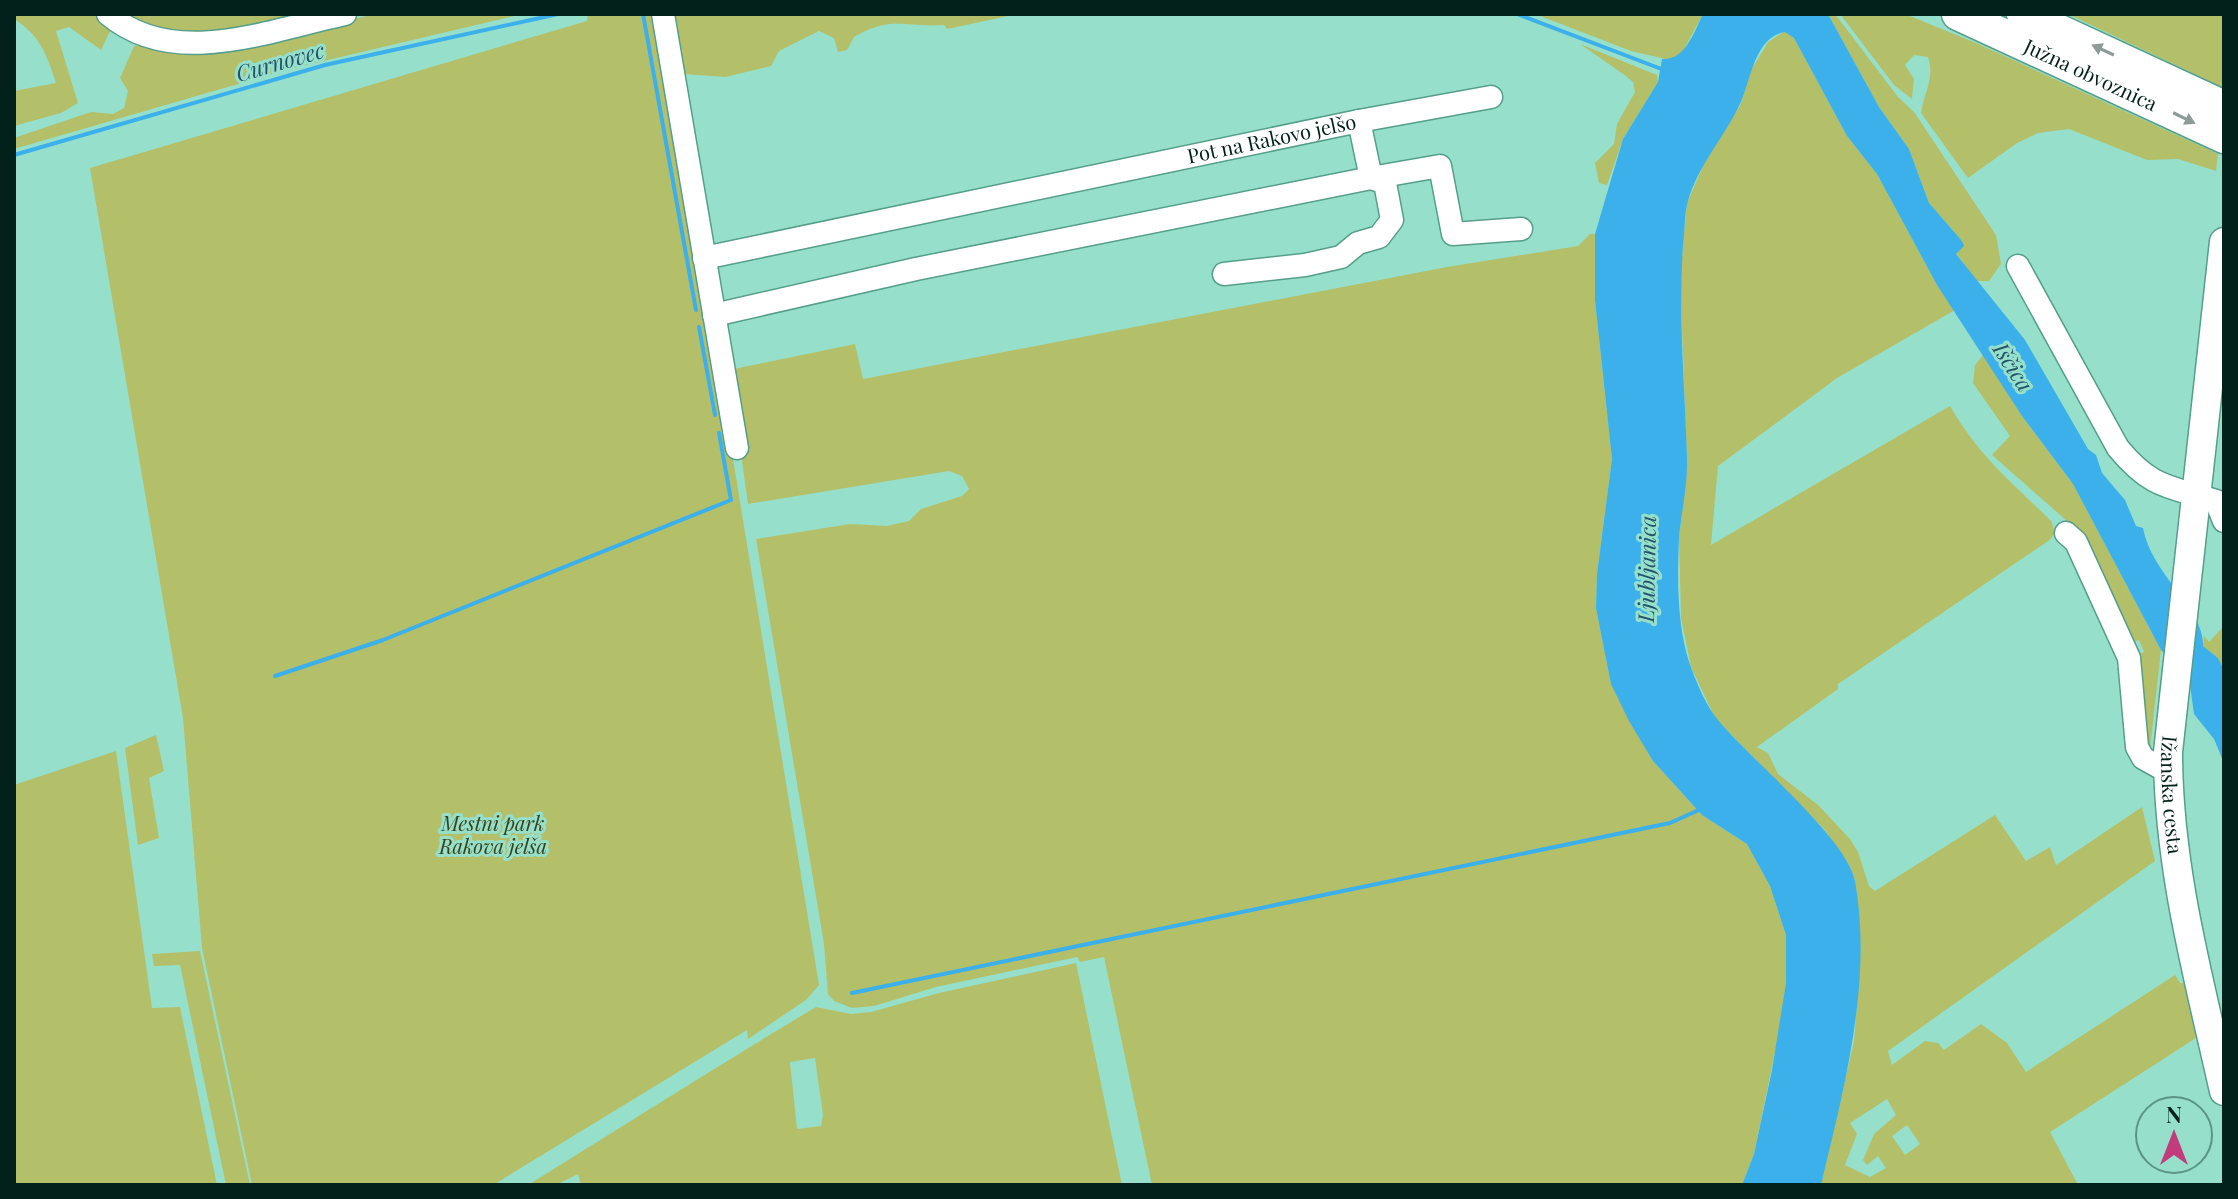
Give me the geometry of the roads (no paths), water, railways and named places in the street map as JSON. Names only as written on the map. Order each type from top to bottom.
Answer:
[{"type":"highway","name":"Južna obvoznica","points":[[2023,14],[2224,107]]},
{"type":"highway","name":"Južna obvoznica","points":[[1959,15],[2224,137]]},
{"type":"main road","name":"Ižanska cesta","points":[[2224,242],[2168,733],[2168,772],[2181,898],[2224,1091]]},
{"type":"street","points":[[108,14],[146,37],[191,43],[232,39],[345,14]]},
{"type":"street","points":[[663,14],[737,448]]},
{"type":"street","points":[[1359,121],[1491,97]]},
{"type":"street","name":"Pot na Rakovo jelšo","points":[[704,258],[1359,121],[1371,178]]},
{"type":"street","points":[[714,315],[916,269],[1440,166],[1453,234],[1521,229]]},
{"type":"street","points":[[1224,274],[1332,260],[1358,243],[1379,237],[1392,220],[1385,183],[1371,178]]},
{"type":"street","points":[[2018,266],[2118,448],[2138,472],[2193,508],[2216,501],[2224,521]]},
{"type":"street","points":[[2066,533],[2076,542],[2122,636],[2133,679],[2135,743],[2140,755],[2168,772]]},
{"type":"water","points":[[1703,14],[1828,14],[1879,107],[1909,149],[1929,203],[1962,241],[1964,246],[1956,254],[2025,340],[2088,449],[2096,455],[2102,473],[2125,500],[2136,526],[2143,528],[2156,561],[2196,619],[2203,646],[2218,658],[2224,670],[2224,763],[2214,739],[2194,714],[2189,678],[2161,650],[2073,484],[2022,416],[1937,285],[1877,174],[1847,136],[1794,38],[1785,32],[1774,36],[1759,52],[1738,108],[1698,176],[1687,206],[1681,298],[1687,468],[1679,539],[1678,588],[1687,655],[1710,709],[1835,843],[1855,881],[1861,957],[1858,996],[1847,1073],[1821,1185],[1742,1185],[1754,1154],[1772,1070],[1786,983],[1786,935],[1770,886],[1747,844],[1702,815],[1653,761],[1629,721],[1611,684],[1596,608],[1597,574],[1612,459],[1595,300],[1595,234],[1623,139],[1658,82],[1662,59],[1683,50]]},
{"type":"waterway","name":"Curnovec","points":[[14,155],[325,65],[558,14]]},
{"type":"waterway","points":[[643,14],[696,310]]},
{"type":"waterway","name":"Curnovec","points":[[1517,14],[1664,70]]},
{"type":"waterway","points":[[699,327],[715,415]]},
{"type":"waterway","points":[[275,676],[383,640],[731,500],[719,433]]},
{"type":"waterway","points":[[852,993],[1670,823],[1701,809]]},
{"type":"water label","name":"Iščica","points":[[2013,367]]},
{"type":"water label","name":"Ljubljanica","points":[[1647,569]]},
{"type":"park label","name":"Mestni park Rakova jelša","points":[[493,836]]}]
